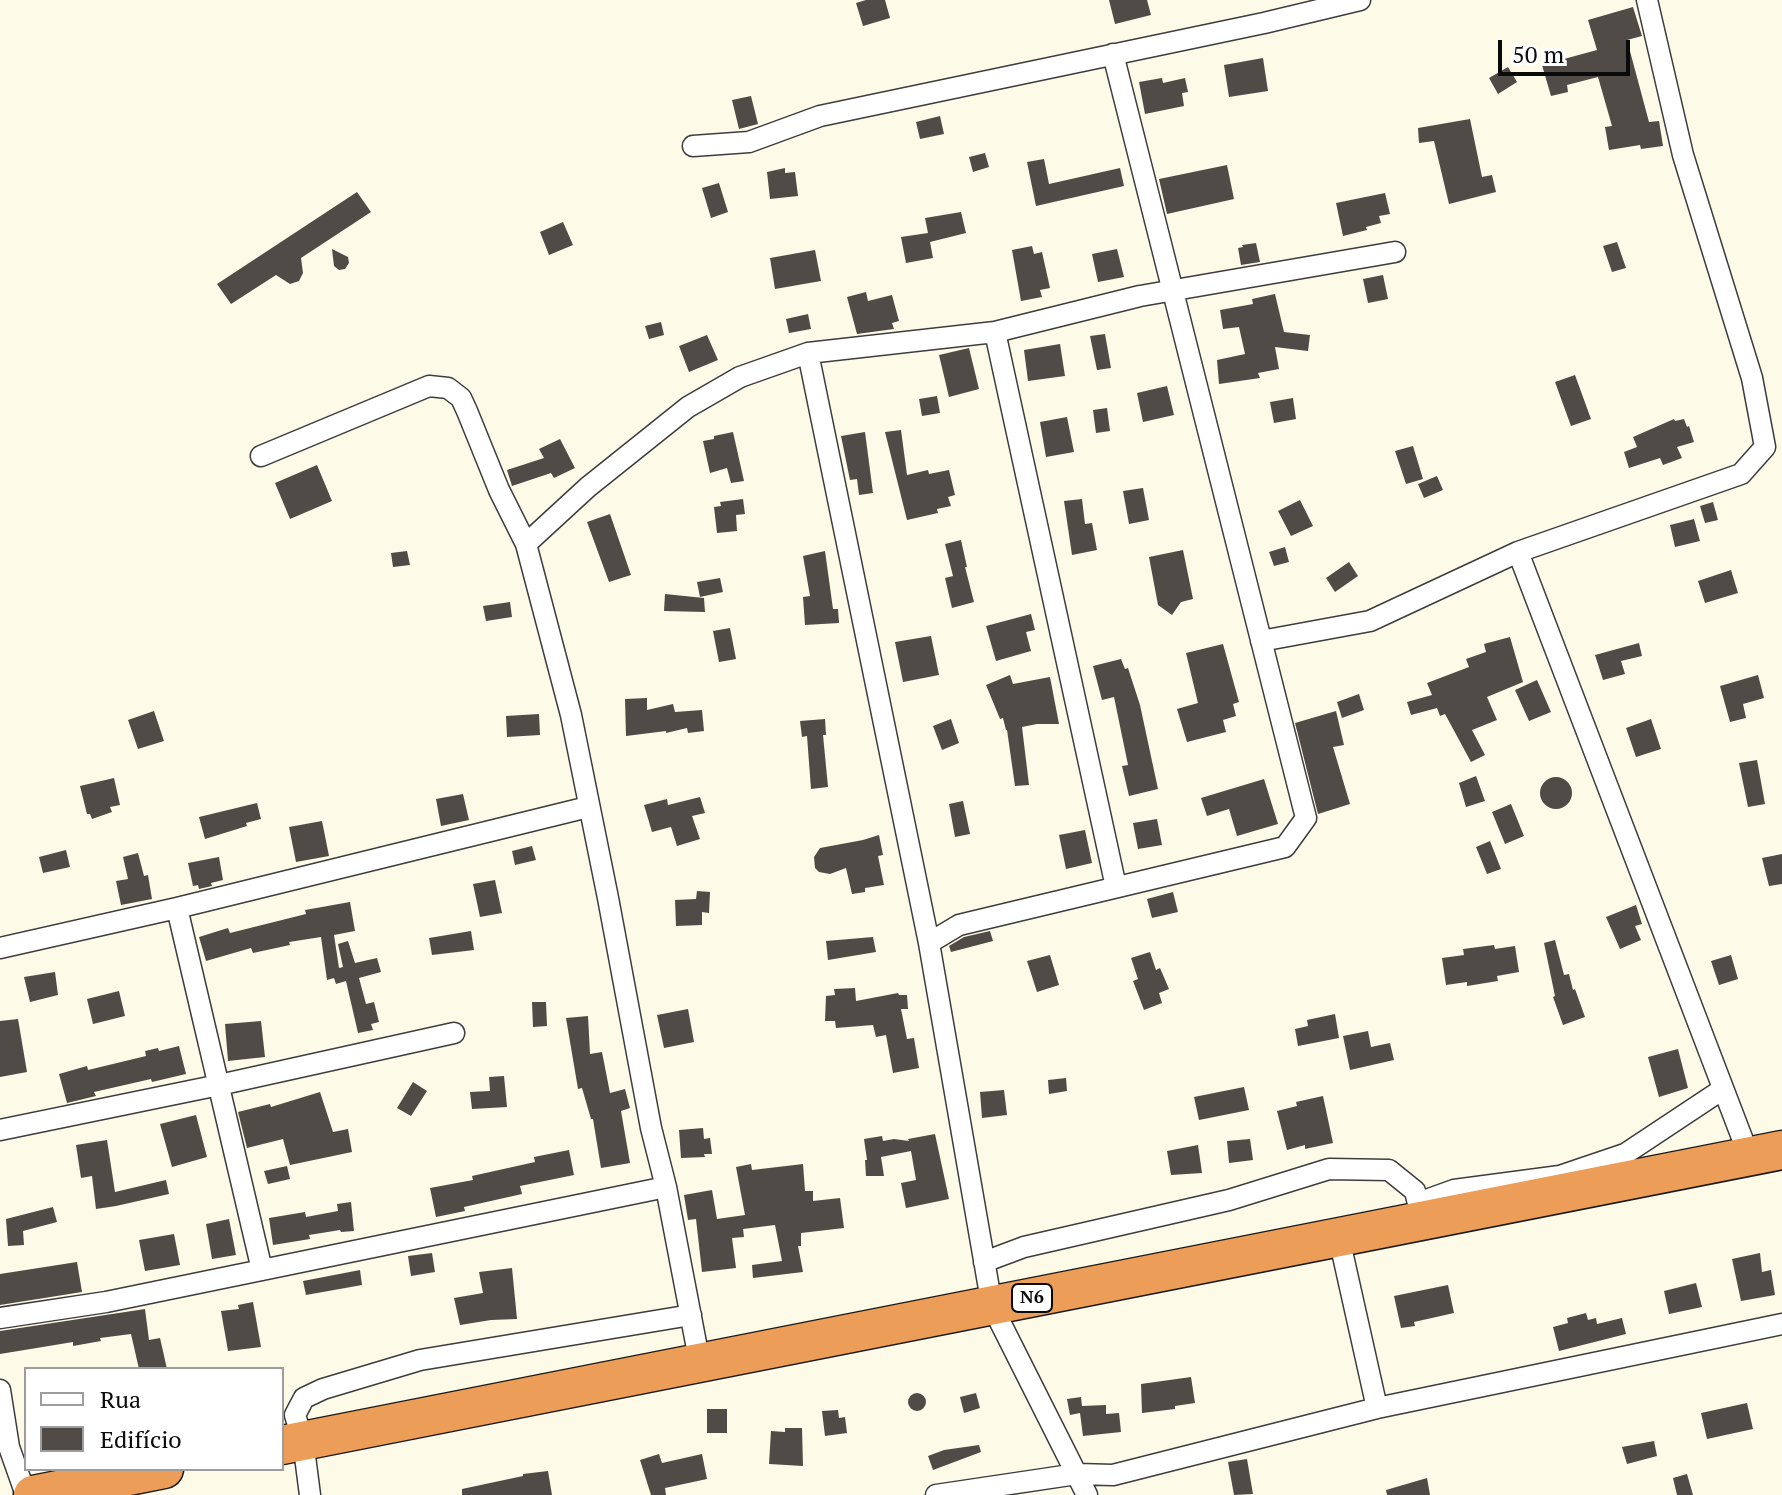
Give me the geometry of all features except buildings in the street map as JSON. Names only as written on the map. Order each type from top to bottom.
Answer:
[{"type":"highway","name":"N6","points":[[292,1443],[1339,1238],[1420,1212],[1766,1153]]},
{"type":"highway","points":[[33,1495],[154,1471]]},
{"type":"street","points":[[693,146],[749,142],[820,116],[1360,0]]},
{"type":"street","points":[[1261,641],[1370,621],[1518,552],[1741,474],[1765,447],[1752,378],[1683,155],[1647,0]]},
{"type":"street","points":[[929,943],[959,925],[1285,847],[1306,818],[1113,54]]},
{"type":"street","points":[[526,544],[588,487],[688,407],[740,377],[808,353],[995,332],[1140,296],[1395,252]]},
{"type":"street","points":[[995,332],[1116,887]]},
{"type":"street","points":[[808,353],[929,943],[992,1306],[1087,1495]]},
{"type":"street","points":[[261,456],[429,386],[448,388],[461,398],[499,490],[526,544],[571,715],[700,1364]]},
{"type":"street","points":[[1518,552],[1723,1089],[1766,1153]]},
{"type":"street","points":[[0,948],[588,807]]},
{"type":"street","points":[[177,908],[262,1270]]},
{"type":"street","points":[[0,1130],[454,1033]]},
{"type":"street","points":[[984,1262],[1024,1247],[1229,1200],[1329,1169],[1389,1170],[1415,1191],[1420,1212],[1454,1190],[1560,1176],[1625,1154],[1723,1089]]},
{"type":"street","points":[[0,1318],[106,1302],[666,1187]]},
{"type":"street","points":[[1339,1238],[1377,1408]]},
{"type":"street","points":[[310,1495],[292,1443],[295,1415],[304,1398],[323,1389],[420,1360],[691,1315]]},
{"type":"street","points":[[936,1495],[1077,1474],[1113,1475],[1377,1408],[1782,1324]]},
{"type":"street","points":[[0,1390],[26,1495]]}]
